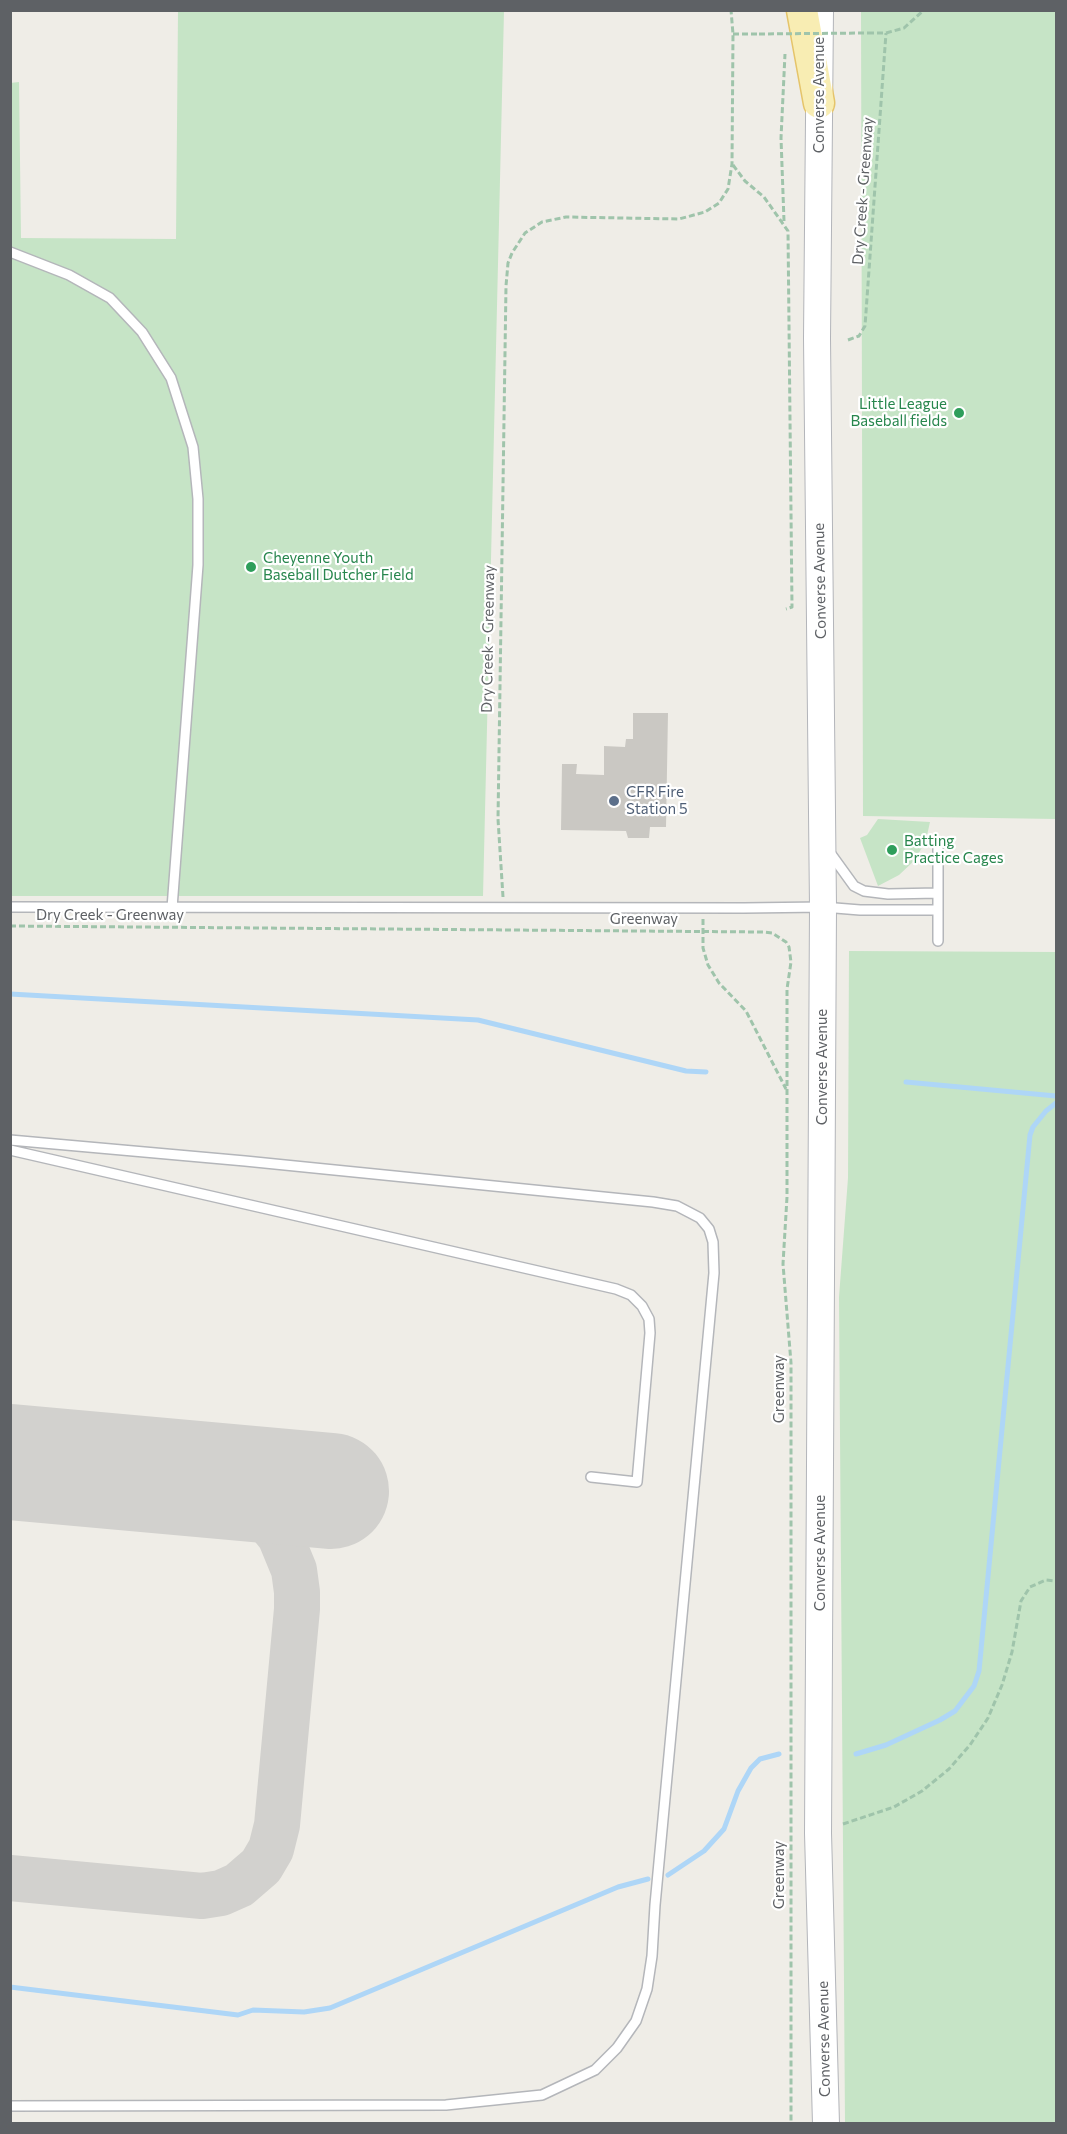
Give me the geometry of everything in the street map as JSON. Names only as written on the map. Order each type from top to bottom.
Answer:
[{"type":"main road","name":"Converse Avenue","points":[[820,10],[817,350],[823,907],[818,1833],[826,2124]]},
{"type":"main road","points":[[794,21],[819,103]]},
{"type":"lane","points":[[10,252],[69,275],[110,298],[142,332],[171,378],[193,447],[198,499],[198,565],[172,908]]},
{"type":"lane","points":[[822,842],[857,888],[872,893],[938,893]]},
{"type":"lane","points":[[938,844],[938,941]]},
{"type":"lane","points":[[10,907],[703,909],[823,907],[861,910],[938,910]]},
{"type":"lane","points":[[10,1140],[234,1160],[677,1206],[700,1218],[709,1229],[713,1242],[714,1273],[652,1956],[647,1989],[636,2021],[617,2048],[595,2070],[542,2095],[446,2105],[10,2106]]},
{"type":"lane","points":[[10,1150],[604,1286],[631,1295],[642,1306],[649,1319],[650,1333],[637,1482],[591,1477]]},
{"type":"path","name":"Dry Creek - Greenway","points":[[503,908],[498,819],[508,263],[525,233],[542,222],[566,217],[679,219],[705,212],[719,202],[724,196],[730,179],[732,164],[733,34],[730,10]]},
{"type":"path","points":[[733,34],[886,33],[904,28],[924,10]]},
{"type":"path","points":[[785,42],[794,21]]},
{"type":"path","name":"Dry Creek - Greenway","points":[[848,340],[859,336],[866,326],[886,33]]},
{"type":"path","points":[[784,224],[781,138],[785,52]]},
{"type":"path","points":[[732,164],[745,181],[764,197],[788,231],[792,607],[786,609]]},
{"type":"path","points":[[703,909],[703,948],[708,965],[718,983],[746,1011],[787,1090]]},
{"type":"path","name":"Dry Creek - Greenway","points":[[10,927],[503,930]]},
{"type":"path","name":"Greenway","points":[[503,930],[772,933],[780,937],[789,947],[791,962],[787,989],[787,1197],[783,1264],[791,1363],[791,2124]]},
{"type":"path","points":[[843,1824],[894,1807],[922,1791],[949,1769],[970,1745],[988,1718],[1002,1685],[1012,1652],[1021,1601],[1030,1587],[1046,1580],[1056,1581]]},
{"type":"green space","name":"Cheyenne Youth Baseball Dutcher Field","points":[[178,11],[504,11],[483,896],[11,896],[10,83],[19,82],[21,238],[176,239]]},
{"type":"green space","name":"Little League Baseball fields","points":[[861,11],[1056,11],[1056,819],[863,816]]},
{"type":"green space","name":"Batting Practice Cages","points":[[878,819],[930,822],[926,840],[915,860],[899,875],[878,886],[860,838],[867,835]]},
{"type":"green space","points":[[849,951],[1056,952],[1056,2123],[845,2123],[839,1297],[848,1178]]},
{"type":"building","name":"CFR Fire Station 5","points":[[633,713],[668,713],[666,827],[650,827],[649,838],[628,838],[626,831],[561,830],[562,764],[577,764],[576,774],[604,775],[604,746],[625,747],[626,739],[633,739]]},
{"type":"waterway","points":[[10,994],[478,1020],[686,1071],[706,1072]]},
{"type":"waterway","points":[[906,1082],[1056,1096]]},
{"type":"waterway","points":[[856,1754],[886,1745],[955,1711],[974,1686],[979,1671],[1030,1135],[1033,1127],[1056,1103]]},
{"type":"waterway","points":[[668,1875],[704,1851],[724,1829],[738,1791],[751,1768],[760,1759],[779,1754]]},
{"type":"waterway","points":[[10,1987],[238,2015],[253,2010],[304,2012],[330,2008],[618,1887],[648,1879]]},
{"type":"taxiway","points":[[10,1878],[202,1896],[221,1893],[239,1885],[261,1866],[271,1849],[277,1825],[297,1609],[294,1570],[280,1536],[253,1506],[219,1488],[169,1476]]},
{"type":"runway","points":[[10,1462],[331,1491]]},
{"type":"place","name":"Little League Baseball fields","points":[[959,413]]},
{"type":"place","name":"Cheyenne Youth Baseball Dutcher Field","points":[[251,567]]},
{"type":"place","name":"CFR Fire Station 5","points":[[614,801]]},
{"type":"place","name":"Batting Practice Cages","points":[[892,850]]}]
